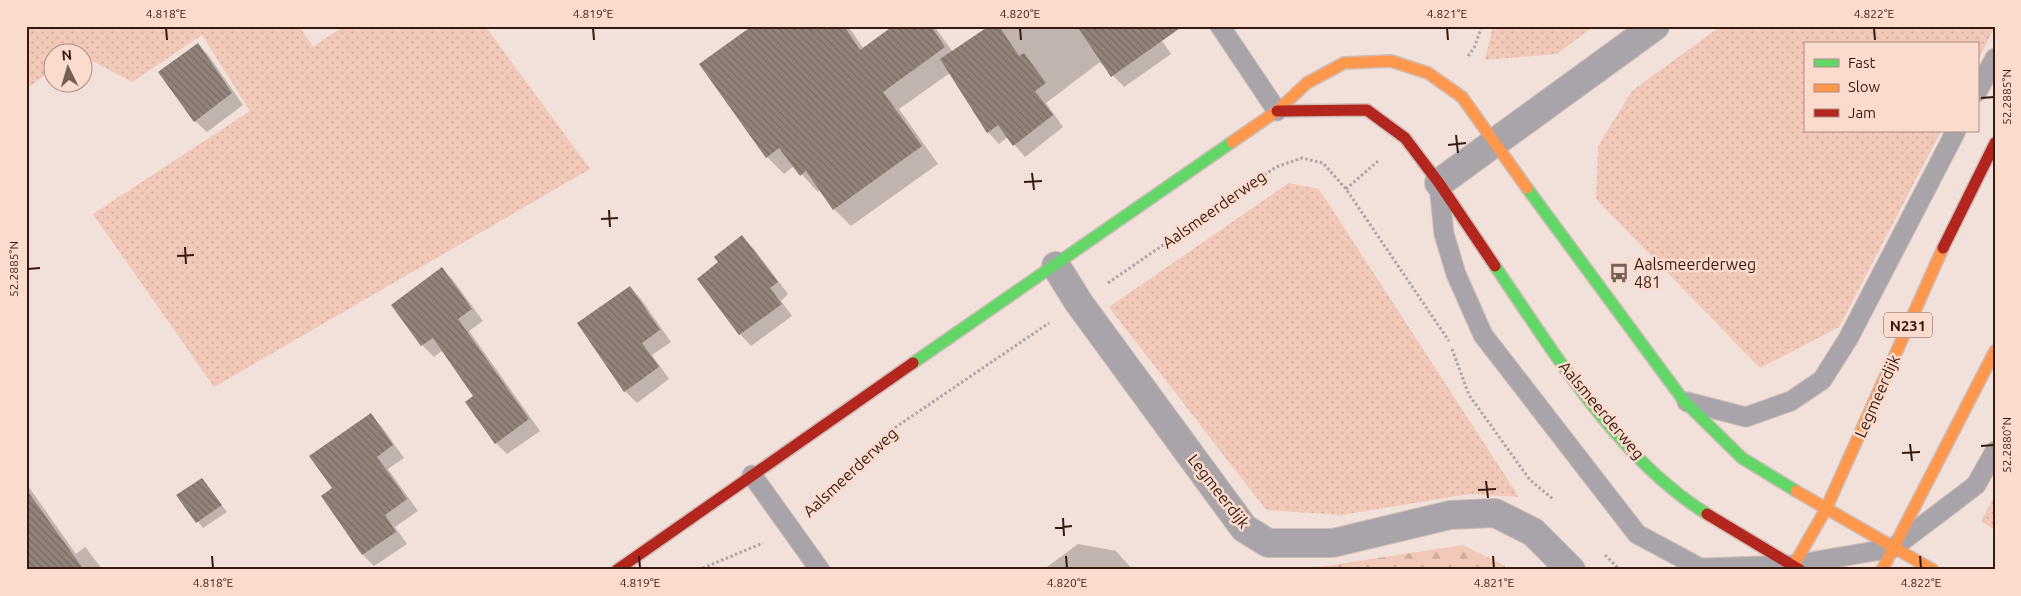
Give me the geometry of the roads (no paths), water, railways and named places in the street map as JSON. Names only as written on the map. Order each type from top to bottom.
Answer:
[{"type":"street","points":[[1439,183],[1655,26]]},
{"type":"street","points":[[617,570],[1277,111],[1307,83],[1344,63],[1391,61],[1428,73],[1462,97],[1493,143],[1684,401],[1742,458],[1826,510],[1933,570]]},
{"type":"street","name":"Aalsmeerderweg","points":[[1277,111],[1367,110],[1405,138],[1439,183],[1569,374],[1629,448],[1685,500],[1795,568]]},
{"type":"street","name":"Legmeerdijk","points":[[1795,568],[1826,510],[1932,270],[1995,143]]},
{"type":"street","name":"Legmeerdijk","points":[[1056,266],[1079,303],[1244,528],[1268,543],[1333,543],[1450,515],[1495,513],[1533,532],[1571,570]]},
{"type":"street","points":[[1882,570],[1995,351]]},
{"type":"lane","points":[[1220,26],[1277,111]]},
{"type":"lane","points":[[1978,90],[1995,58]]},
{"type":"lane","points":[[1684,401],[1746,417],[1792,401],[1822,380],[1848,339],[1955,132]]},
{"type":"lane","points":[[1439,183],[1444,234],[1456,274],[1483,336],[1637,534],[1703,569],[1795,568],[1893,548],[1976,485],[1995,451]]},
{"type":"lane","points":[[752,475],[820,570]]},
{"type":"place","name":"Aalsmeerderweg 481","points":[[1619,273]]}]
